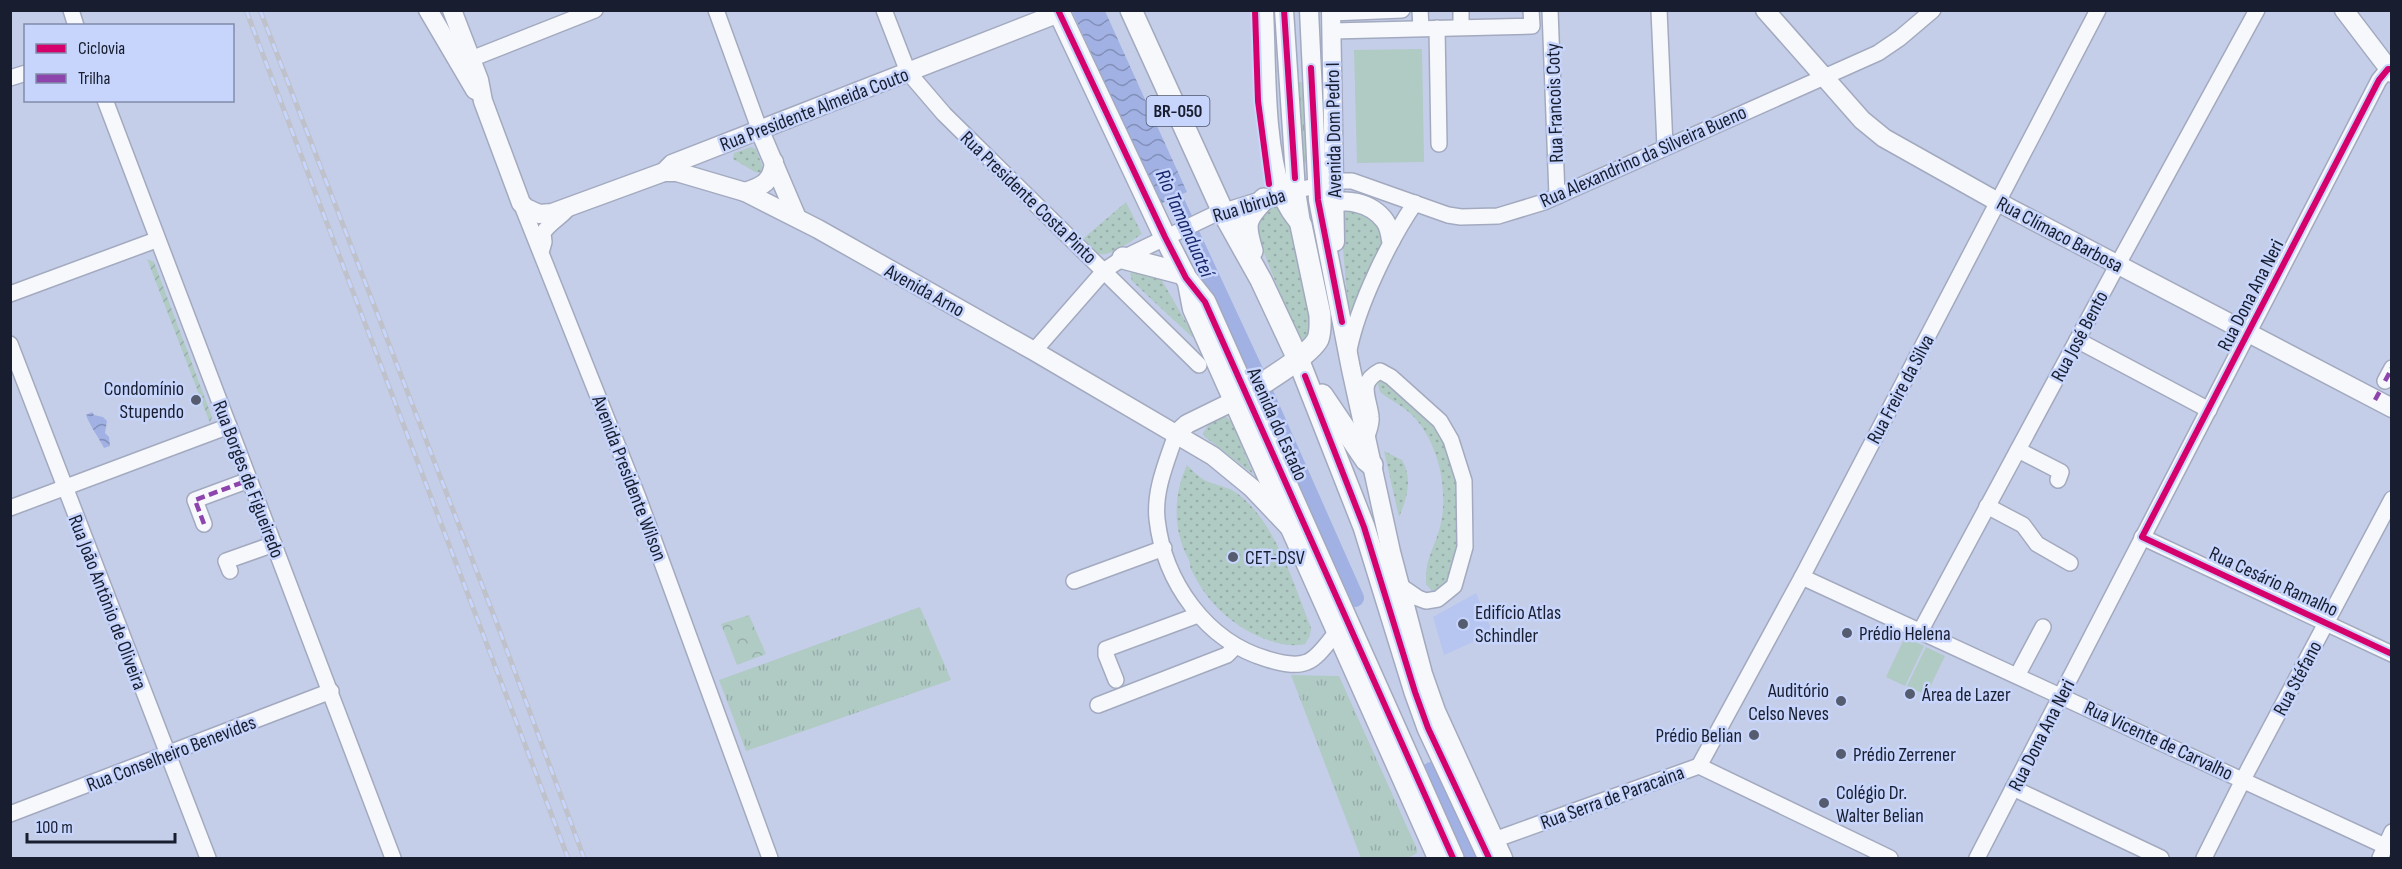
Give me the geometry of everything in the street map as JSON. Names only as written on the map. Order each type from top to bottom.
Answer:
[{"type":"highway","name":"Avenida do Estado","points":[[1131,10],[1219,213],[1262,280],[1298,359],[1364,527],[1428,728],[1492,849]]},
{"type":"highway","name":"Avenida do Estado","points":[[1059,12],[1169,236],[1185,276],[1205,302],[1240,397],[1454,858]]},
{"type":"highway","points":[[1262,280],[1246,231],[1249,214],[1281,195]]},
{"type":"highway","points":[[1240,397],[1298,359],[1314,344],[1320,330],[1320,315],[1301,225]]},
{"type":"highway","points":[[1123,258],[1185,276]]},
{"type":"highway","points":[[1308,383],[1318,390],[1366,460],[1372,465]]},
{"type":"main road","name":"Avenida Presidente Wilson","points":[[428,10],[468,80],[483,101]]},
{"type":"main road","name":"Avenida Presidente Wilson","points":[[452,10],[479,80],[483,101],[521,203]]},
{"type":"main road","name":"Avenida Dom Pedro I","points":[[1264,10],[1270,127],[1281,195],[1301,225]]},
{"type":"main road","name":"Avenida Dom Pedro I","points":[[1281,195],[1288,79],[1284,10]]},
{"type":"main road","name":"Rua Clímaco Barbosa","points":[[1765,10],[1862,120],[1884,138],[2249,334],[2385,389]]},
{"type":"main road","points":[[2344,10],[2390,70]]},
{"type":"main road","name":"Rua Presidente Almeida Couto","points":[[521,203],[539,214],[552,213],[570,207],[664,172],[672,164],[1059,12]]},
{"type":"main road","points":[[1288,79],[1308,17],[1331,18]]},
{"type":"main road","name":"Avenida Dom Pedro I","points":[[1308,17],[1317,186],[1334,205]]},
{"type":"main road","name":"Avenida Dom Pedro I","points":[[1331,18],[1336,181],[1335,291],[1348,353]]},
{"type":"main road","points":[[760,131],[797,218]]},
{"type":"main road","points":[[746,192],[767,183],[773,173],[774,162]]},
{"type":"main road","name":"Avenida Arno","points":[[664,172],[677,172],[746,192],[797,218],[1034,351],[1176,434],[1236,473],[1289,527]]},
{"type":"main road","points":[[1301,225],[1334,205],[1358,198],[1377,202],[1392,216],[1394,235]]},
{"type":"main road","name":"Avenida do Estado","points":[[1348,353],[1399,585],[1422,674],[1492,849],[1503,858]]},
{"type":"main road","points":[[1176,434],[1187,424],[1240,397]]},
{"type":"main road","name":"Avenida do Estado","points":[[1240,397],[1289,527],[1437,858]]},
{"type":"street","points":[[471,58],[595,10]]},
{"type":"street","points":[[716,10],[760,131]]},
{"type":"street","name":"Rua Presidente Costa Pinto","points":[[884,10],[908,72],[944,114],[1199,365]]},
{"type":"street","points":[[1331,18],[1402,10]]},
{"type":"street","points":[[1420,10],[1421,28]]},
{"type":"street","points":[[1461,10],[1461,27]]},
{"type":"street","points":[[1331,18],[1421,28],[1532,26],[1531,10]]},
{"type":"street","name":"Rua Francois Coty","points":[[1550,10],[1557,196]]},
{"type":"street","points":[[1659,10],[1665,147]]},
{"type":"street","name":"Rua Alexandrino da Silveira Bueno","points":[[1336,181],[1352,181],[1448,215],[1498,216],[1557,196],[1878,53],[1900,38],[1932,10]]},
{"type":"street","name":"Rua Freire da Silva","points":[[1699,766],[1802,576],[2098,10]]},
{"type":"street","name":"Rua José Bento","points":[[1922,630],[2257,10]]},
{"type":"street","points":[[1437,28],[1439,144]]},
{"type":"street","name":"Rua Dona Ana Neri","points":[[1977,858],[2379,80],[2390,70]]},
{"type":"street","name":"Rua Borges de Figueiredo","points":[[106,102],[156,240],[230,426],[392,855]]},
{"type":"street","name":"Rua Ibiruba","points":[[1034,351],[1105,270],[1123,258],[1219,213],[1336,181]]},
{"type":"street","name":"Avenida Presidente Wilson","points":[[521,203],[638,497],[770,858]]},
{"type":"street","points":[[1348,353],[1358,318],[1394,235],[1415,203]]},
{"type":"street","name":"Rua Presidente Almeida Couto","points":[[541,252],[544,242],[543,233],[570,207]]},
{"type":"street","points":[[10,294],[156,240]]},
{"type":"street","points":[[2077,340],[2209,410]]},
{"type":"street","name":"Rua João Antônio de Oliveira","points":[[10,344],[208,858]]},
{"type":"street","points":[[1367,436],[1372,420],[1365,387],[1368,379],[1380,371],[1391,377],[1440,421],[1451,440],[1464,481],[1465,547],[1454,586],[1438,599],[1426,601],[1399,585]]},
{"type":"street","points":[[10,508],[230,426]]},
{"type":"street","points":[[1176,434],[1159,489],[1157,517],[1164,548],[1176,580],[1198,615],[1214,631],[1236,646],[1254,655],[1298,665],[1310,661],[1336,633]]},
{"type":"street","points":[[2018,450],[2061,472],[2058,480]]},
{"type":"street","points":[[204,524],[195,500],[249,480]]},
{"type":"street","name":"Rua Stéfano","points":[[2204,858],[2391,499]]},
{"type":"street","points":[[1987,506],[2023,525],[2037,544],[2070,563]]},
{"type":"street","name":"Rua Cesário Ramalho","points":[[2142,537],[2391,654]]},
{"type":"street","points":[[230,571],[226,561],[274,544]]},
{"type":"street","points":[[1074,581],[1164,548]]},
{"type":"street","name":"Rua Vicente de Carvalho","points":[[1802,576],[2386,845]]},
{"type":"street","points":[[1116,680],[1106,655],[1106,649],[1198,615]]},
{"type":"street","points":[[2018,674],[2043,627]]},
{"type":"street","points":[[1098,705],[1227,655],[1236,646]]},
{"type":"street","name":"Rua Conselheiro Benevides","points":[[10,814],[331,691]]},
{"type":"street","name":"Rua Serra de Paracaina","points":[[1492,849],[1699,766],[1890,858]]},
{"type":"street","points":[[2013,788],[2161,858]]},
{"type":"street","points":[[376,858],[392,855]]},
{"type":"shaded area","points":[[1476,593],[1493,633],[1444,655],[1433,617]]},
{"type":"green space","points":[[1422,49],[1424,162],[1357,163],[1354,50]]},
{"type":"green space","points":[[1297,82],[1303,82],[1307,163],[1302,163]]},
{"type":"green space","points":[[751,147],[756,149],[763,168],[761,173],[733,159],[734,153]]},
{"type":"green space","points":[[1126,202],[1142,234],[1114,251],[1097,253],[1084,238]]},
{"type":"green space","points":[[1274,206],[1287,215],[1313,324],[1313,330],[1305,341],[1297,337],[1254,227],[1258,213]]},
{"type":"green space","points":[[1346,206],[1378,218],[1384,239],[1351,310],[1348,308],[1340,212]]},
{"type":"green space","points":[[147,259],[154,262],[212,417],[210,423]]},
{"type":"green space","points":[[1134,268],[1157,272],[1194,336],[1192,337],[1132,281],[1130,274]]},
{"type":"green space","points":[[1382,378],[1439,427],[1456,466],[1459,551],[1442,590],[1432,591],[1426,584],[1427,565],[1442,517],[1443,491],[1439,464],[1429,438],[1414,417],[1380,392],[1378,385],[1379,379]]},
{"type":"green space","points":[[1223,414],[1232,422],[1253,474],[1205,437],[1203,433],[1212,419]]},
{"type":"green space","points":[[1384,451],[1402,460],[1407,474],[1406,496],[1399,517]]},
{"type":"green space","points":[[1187,465],[1204,480],[1238,494],[1263,521],[1282,556],[1311,628],[1310,636],[1305,644],[1280,644],[1246,630],[1218,609],[1197,581],[1183,547],[1177,524],[1179,488]]},
{"type":"green space","points":[[920,607],[951,680],[746,751],[719,680]]},
{"type":"green space","points":[[749,615],[766,654],[737,665],[721,624]]},
{"type":"green space","points":[[1905,637],[1924,646],[1905,686],[1886,677]]},
{"type":"green space","points":[[1926,647],[1945,656],[1926,695],[1907,686]]},
{"type":"green space","points":[[1291,675],[1339,676],[1417,853],[1398,859],[1361,858]]},
{"type":"water","name":"Rio Tamanduateí","points":[[1072,11],[1105,11],[1187,192],[1160,204]]},
{"type":"water","points":[[92,412],[107,421],[105,433],[109,437],[110,446],[104,448],[90,423],[86,415]]},
{"type":"waterway","name":"Rio Tamanduateí","points":[[1164,177],[1259,381],[1355,598]]},
{"type":"waterway","name":"Rio Tamanduateí","points":[[1431,771],[1470,858]]},
{"type":"railway","points":[[246,10],[568,858]]},
{"type":"railway","points":[[260,10],[499,629],[584,858]]},
{"type":"marked path","points":[[2385,381],[2392,368]]},
{"type":"marked path","points":[[2375,400],[2381,389]]},
{"type":"marked path","points":[[204,524],[195,500],[249,480]]},
{"type":"cycle path","points":[[1058,10],[1165,237],[1186,278],[1205,302],[1453,858]]},
{"type":"cycle path","points":[[1255,10],[1258,101],[1269,184]]},
{"type":"cycle path","points":[[1284,10],[1295,178]]},
{"type":"cycle path","points":[[1311,68],[1318,200],[1342,322]]},
{"type":"cycle path","points":[[2392,69],[2388,69],[2379,80],[2142,537],[2392,654]]},
{"type":"cycle path","points":[[1305,376],[1364,527],[1428,728],[1489,858]]},
{"type":"place","name":"Condomínio Stupendo","points":[[196,400]]},
{"type":"place","name":"CET-DSV","points":[[1233,557]]},
{"type":"place","name":"Edifício Atlas Schindler","points":[[1463,624]]},
{"type":"place","name":"Prédio Helena","points":[[1847,633]]},
{"type":"place","name":"Área de Lazer","points":[[1910,694]]},
{"type":"place","name":"Auditório Celso Neves","points":[[1841,701]]},
{"type":"place","name":"Prédio Belian","points":[[1754,735]]},
{"type":"place","name":"Prédio Zerrener","points":[[1841,754]]},
{"type":"place","name":"Colégio Dr. Walter Belian","points":[[1824,803]]}]
